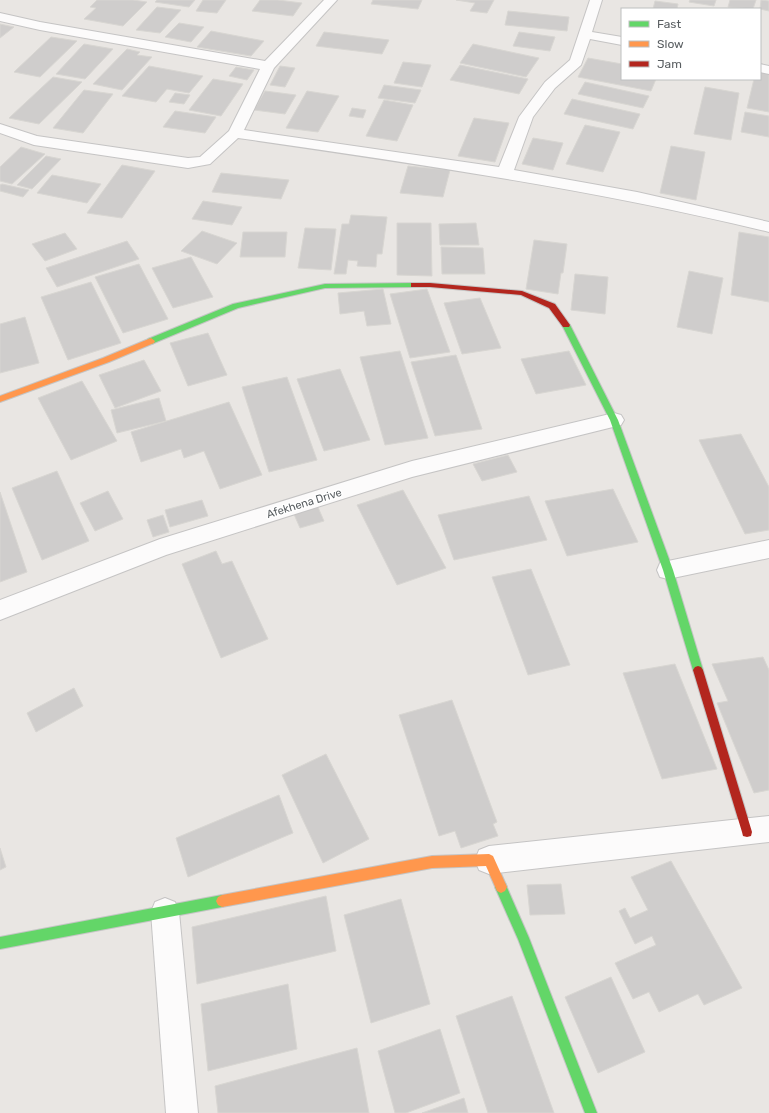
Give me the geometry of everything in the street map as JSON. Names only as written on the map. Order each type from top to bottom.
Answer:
[{"type":"street","points":[[0,128],[34,140],[188,163],[205,161],[235,133],[268,66],[331,0]]},
{"type":"street","points":[[505,172],[526,117],[550,85],[576,62],[596,0]]},
{"type":"street","points":[[0,17],[40,26],[268,66]]},
{"type":"street","points":[[584,34],[621,41]]},
{"type":"street","points":[[235,133],[505,172],[714,213],[769,227]]},
{"type":"street","points":[[0,399],[106,360],[236,306],[325,286],[430,285],[522,293],[552,306],[564,320],[614,420],[668,570],[758,831],[489,860],[432,862],[0,943]]},
{"type":"street","name":"Afekhena Drive","points":[[0,610],[160,548],[412,469],[614,420]]},
{"type":"street","points":[[668,570],[769,549]]},
{"type":"street","points":[[489,860],[523,938],[592,1113]]},
{"type":"street","points":[[165,912],[182,1113]]},
{"type":"building","points":[[97,0],[133,0],[147,2],[123,26],[84,19],[96,8],[90,7]]},
{"type":"building","points":[[157,0],[195,0],[189,7],[155,2]]},
{"type":"building","points":[[203,0],[226,0],[217,13],[196,11]]},
{"type":"building","points":[[260,0],[278,0],[302,3],[293,16],[252,11]]},
{"type":"building","points":[[373,0],[422,0],[418,9],[371,4]]},
{"type":"building","points":[[456,0],[494,0],[487,13],[470,11],[475,3]]},
{"type":"building","points":[[690,0],[716,0],[714,6],[689,2]]},
{"type":"building","points":[[730,0],[756,0],[753,8],[728,7]]},
{"type":"building","points":[[761,0],[769,1],[769,11],[760,8]]},
{"type":"building","points":[[655,1],[678,4],[677,8],[653,8]]},
{"type":"building","points":[[157,7],[181,10],[160,33],[136,30]]},
{"type":"building","points":[[508,11],[569,17],[567,31],[505,25]]},
{"type":"building","points":[[179,23],[204,27],[191,42],[165,37]]},
{"type":"building","points":[[0,24],[14,27],[0,38]]},
{"type":"building","points":[[211,31],[264,41],[251,56],[197,47]]},
{"type":"building","points":[[324,32],[389,40],[382,54],[316,46]]},
{"type":"building","points":[[519,32],[555,37],[550,51],[513,46]]},
{"type":"building","points":[[51,37],[77,41],[40,77],[14,72]]},
{"type":"building","points":[[84,44],[113,49],[85,79],[56,74]]},
{"type":"building","points":[[473,44],[539,58],[526,77],[460,63]]},
{"type":"building","points":[[127,49],[140,52],[137,55],[152,57],[122,90],[93,84]]},
{"type":"building","points":[[588,58],[621,64],[621,80],[656,80],[651,91],[578,77]]},
{"type":"building","points":[[403,62],[431,65],[422,87],[394,83]]},
{"type":"building","points":[[460,65],[528,79],[519,94],[450,80]]},
{"type":"building","points":[[149,66],[203,76],[189,93],[167,89],[156,102],[122,96]]},
{"type":"building","points":[[280,66],[295,68],[285,87],[270,85]]},
{"type":"building","points":[[236,67],[254,70],[247,80],[229,76]]},
{"type":"building","points":[[761,72],[769,74],[769,112],[747,108],[754,80],[761,80]]},
{"type":"building","points":[[53,77],[82,82],[39,124],[9,118]]},
{"type":"building","points":[[213,79],[243,84],[221,116],[189,110]]},
{"type":"building","points":[[585,82],[649,96],[643,108],[578,94]]},
{"type":"building","points":[[384,85],[421,90],[415,103],[378,98]]},
{"type":"building","points":[[705,87],[739,93],[731,140],[694,134]]},
{"type":"building","points":[[84,90],[113,94],[83,133],[53,128]]},
{"type":"building","points":[[265,91],[296,95],[285,114],[254,110]]},
{"type":"building","points":[[307,91],[339,96],[318,132],[286,128]]},
{"type":"building","points":[[175,93],[190,95],[184,104],[169,102]]},
{"type":"building","points":[[572,99],[640,114],[633,129],[564,114]]},
{"type":"building","points":[[384,100],[413,105],[397,141],[366,136]]},
{"type":"building","points":[[352,108],[366,110],[363,118],[349,116]]},
{"type":"building","points":[[175,111],[216,117],[205,133],[163,127]]},
{"type":"building","points":[[745,112],[769,116],[769,137],[741,132]]},
{"type":"building","points":[[474,118],[509,123],[495,162],[458,156]]},
{"type":"building","points":[[585,125],[620,132],[603,172],[566,164]]},
{"type":"building","points":[[533,138],[563,143],[553,170],[522,164]]},
{"type":"building","points":[[671,146],[705,152],[696,200],[660,193]]},
{"type":"building","points":[[21,147],[45,154],[12,184],[0,181],[0,167]]},
{"type":"building","points":[[46,156],[61,159],[32,189],[17,185]]},
{"type":"building","points":[[122,165],[155,171],[122,218],[87,213]]},
{"type":"building","points":[[408,166],[450,170],[443,197],[400,193]]},
{"type":"building","points":[[221,173],[289,180],[281,199],[212,192]]},
{"type":"building","points":[[52,175],[101,184],[87,203],[37,193]]},
{"type":"building","points":[[2,184],[29,190],[23,197],[0,191],[0,185]]},
{"type":"building","points":[[203,201],[242,207],[232,225],[192,219]]},
{"type":"building","points":[[351,215],[387,217],[382,254],[377,254],[376,267],[357,266],[358,261],[348,260],[346,274],[334,274],[342,224],[349,224]]},
{"type":"building","points":[[397,223],[431,223],[432,276],[397,275]]},
{"type":"building","points":[[476,223],[479,245],[440,245],[439,224]]},
{"type":"building","points":[[305,228],[336,229],[331,270],[298,268]]},
{"type":"building","points":[[202,231],[237,243],[217,264],[181,251]]},
{"type":"building","points":[[243,232],[287,232],[285,257],[240,257]]},
{"type":"building","points":[[739,232],[769,237],[769,302],[731,295]]},
{"type":"building","points":[[65,233],[77,249],[45,261],[32,244]]},
{"type":"building","points":[[534,240],[567,244],[563,273],[561,273],[558,294],[526,289]]},
{"type":"building","points":[[127,241],[139,259],[57,287],[46,268]]},
{"type":"building","points":[[441,247],[483,248],[485,274],[442,274]]},
{"type":"building","points":[[191,257],[213,297],[173,308],[152,268]]},
{"type":"building","points":[[139,264],[168,319],[123,333],[95,277]]},
{"type":"building","points":[[689,271],[723,278],[712,334],[677,327]]},
{"type":"building","points":[[575,274],[608,277],[605,314],[571,310]]},
{"type":"building","points":[[91,282],[121,343],[68,360],[41,297]]},
{"type":"building","points":[[383,289],[391,324],[367,326],[364,311],[340,314],[338,293]]},
{"type":"building","points":[[427,289],[450,352],[410,358],[390,294]]},
{"type":"building","points":[[480,298],[501,348],[462,354],[444,303]]},
{"type":"building","points":[[25,317],[39,363],[0,373],[0,324]]},
{"type":"building","points":[[208,333],[227,375],[188,386],[170,343]]},
{"type":"building","points":[[400,351],[428,438],[385,445],[360,357]]},
{"type":"building","points":[[569,351],[586,385],[536,394],[521,359]]},
{"type":"building","points":[[456,355],[482,429],[435,436],[411,362]]},
{"type":"building","points":[[144,360],[161,391],[115,408],[99,375]]},
{"type":"building","points":[[340,369],[370,440],[324,451],[297,379]]},
{"type":"building","points":[[287,377],[317,460],[269,472],[242,387]]},
{"type":"building","points":[[82,381],[117,441],[71,460],[38,398]]},
{"type":"building","points":[[159,398],[166,421],[117,433],[111,410]]},
{"type":"building","points":[[229,402],[262,475],[220,489],[204,451],[184,458],[181,449],[141,462],[131,432]]},
{"type":"building","points":[[741,434],[769,487],[769,530],[745,534],[699,440]]},
{"type":"building","points":[[508,455],[517,472],[482,481],[473,464]]},
{"type":"building","points":[[57,471],[89,541],[42,560],[12,488]]},
{"type":"building","points":[[613,489],[638,542],[567,556],[545,501]]},
{"type":"building","points":[[403,490],[446,568],[397,585],[357,505]]},
{"type":"building","points":[[108,491],[123,519],[95,531],[80,503]]},
{"type":"building","points":[[0,492],[27,572],[0,582]]},
{"type":"building","points":[[529,496],[547,540],[454,560],[438,515]]},
{"type":"building","points":[[202,500],[208,516],[170,527],[165,510]]},
{"type":"building","points":[[317,505],[324,521],[300,528],[293,512]]},
{"type":"building","points":[[163,515],[169,532],[153,537],[147,520]]},
{"type":"building","points":[[216,551],[222,564],[232,561],[268,639],[221,658],[182,564]]},
{"type":"building","points":[[531,569],[570,665],[528,675],[492,577]]},
{"type":"building","points":[[763,657],[769,670],[769,790],[754,793],[717,703],[728,701],[712,664]]},
{"type":"building","points":[[675,664],[717,769],[662,779],[623,673]]},
{"type":"building","points":[[74,688],[83,706],[36,732],[27,713]]},
{"type":"building","points":[[452,700],[497,822],[493,824],[498,836],[461,848],[455,831],[439,836],[399,715]]},
{"type":"building","points":[[326,754],[369,839],[323,863],[282,775]]},
{"type":"building","points":[[279,795],[293,833],[188,877],[176,838]]},
{"type":"building","points":[[0,848],[6,867],[0,870]]},
{"type":"building","points":[[671,861],[742,988],[704,1005],[698,994],[659,1012],[649,992],[633,999],[615,963],[656,945],[652,936],[635,944],[619,911],[625,908],[630,918],[648,910],[631,877]]},
{"type":"building","points":[[561,884],[565,914],[530,915],[527,885]]},
{"type":"building","points":[[326,896],[336,951],[197,984],[192,927]]},
{"type":"building","points":[[401,899],[430,1004],[371,1023],[344,915]]},
{"type":"building","points":[[611,977],[645,1052],[598,1073],[565,997]]},
{"type":"building","points":[[288,984],[297,1049],[208,1071],[201,1004]]},
{"type":"building","points":[[512,996],[554,1113],[488,1113],[456,1016]]},
{"type":"building","points":[[440,1029],[460,1093],[406,1113],[395,1113],[378,1051]]},
{"type":"building","points":[[357,1048],[369,1113],[218,1113],[215,1086]]},
{"type":"building","points":[[464,1098],[468,1113],[422,1113]]},
{"type":"traffic: fast","points":[[151,341],[236,306],[325,286],[414,285]]},
{"type":"traffic: fast","points":[[566,325],[614,420],[668,570],[698,670]]},
{"type":"traffic: fast","points":[[501,887],[523,938],[591,1113]]},
{"type":"traffic: fast","points":[[0,943],[222,901]]},
{"type":"traffic: slow","points":[[0,399],[106,360],[151,341]]},
{"type":"traffic: slow","points":[[222,901],[432,862],[489,860],[501,887]]},
{"type":"traffic: jam","points":[[414,285],[522,293],[552,306],[566,325]]},
{"type":"traffic: jam","points":[[698,670],[747,832]]}]
